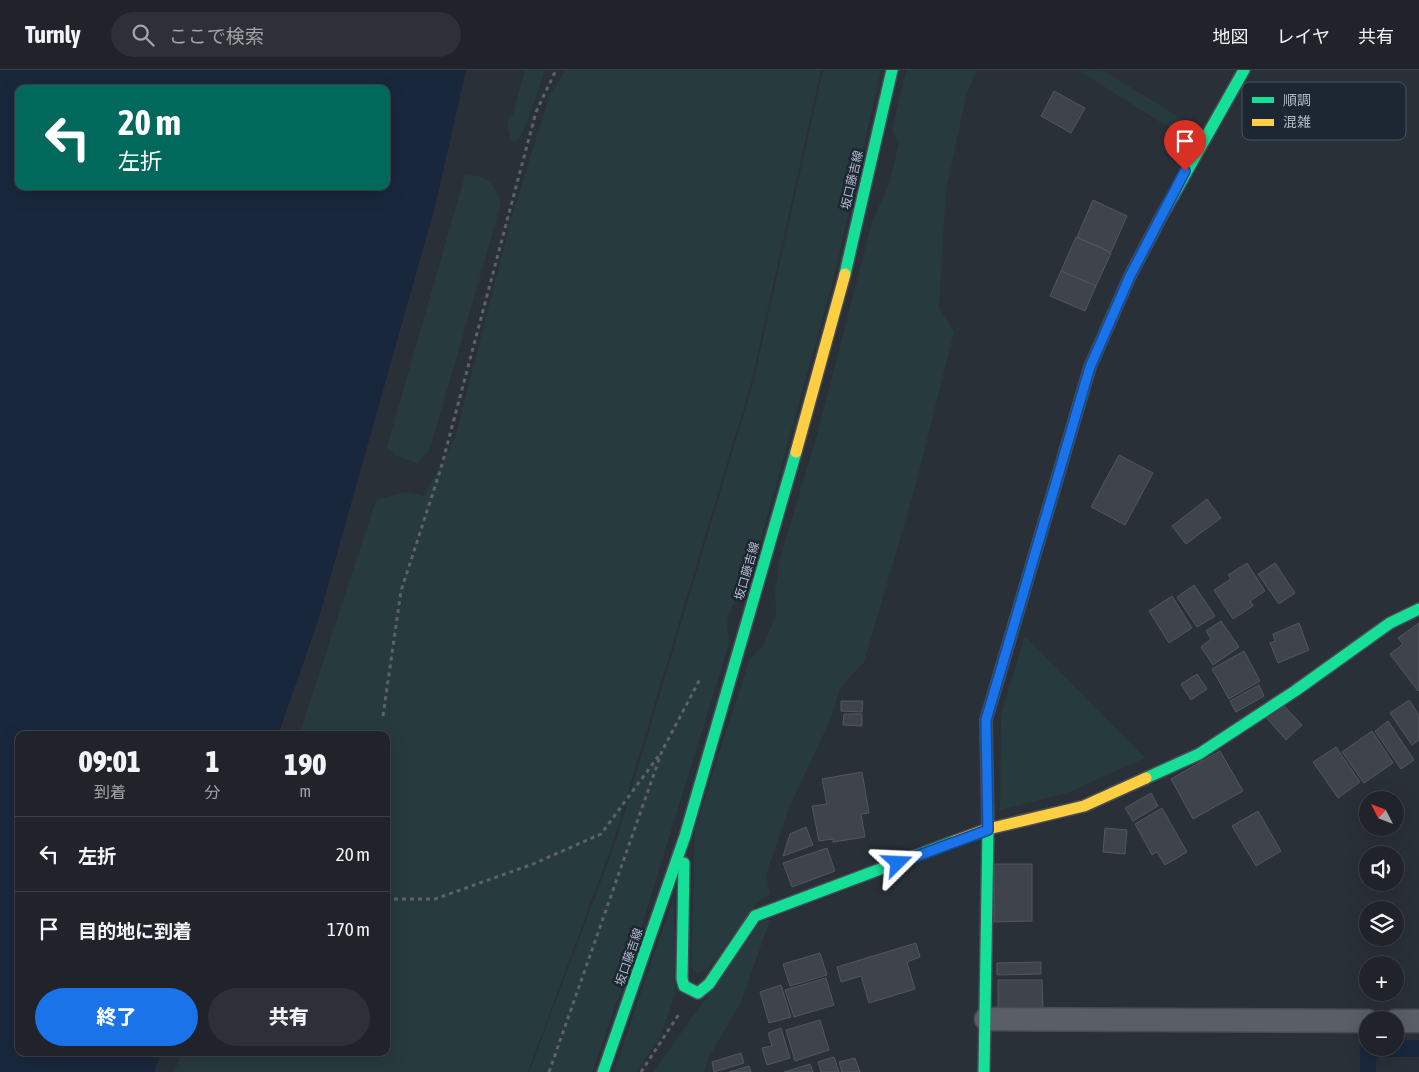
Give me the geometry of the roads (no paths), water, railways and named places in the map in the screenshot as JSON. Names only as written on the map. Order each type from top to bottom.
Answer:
[{"type":"street","name":"坂口藤吉線","points":[[604,1072],[685,836],[834,319],[892,70]]},
{"type":"street","points":[[984,1072],[988,830],[986,720],[1090,367],[1130,276],[1194,154],[1244,70]]},
{"type":"street","points":[[685,836],[682,979],[684,986],[698,993],[709,984],[755,916],[988,830],[1084,806],[1199,754],[1295,691],[1390,623],[1419,609]]},
{"type":"street","points":[[986,1020],[1359,1021]]},
{"type":"street","points":[[1404,1021],[1419,1021]]},
{"type":"water","points":[[0,70],[466,70],[436,203],[318,621],[279,731],[15,731],[15,1056],[160,1056],[154,1072],[0,1072]]},
{"type":"water","points":[[1404,1040],[1419,1040],[1419,1057],[1379,1057],[1376,1061],[1376,1072],[1360,1072],[1360,1056],[1404,1056]]}]
